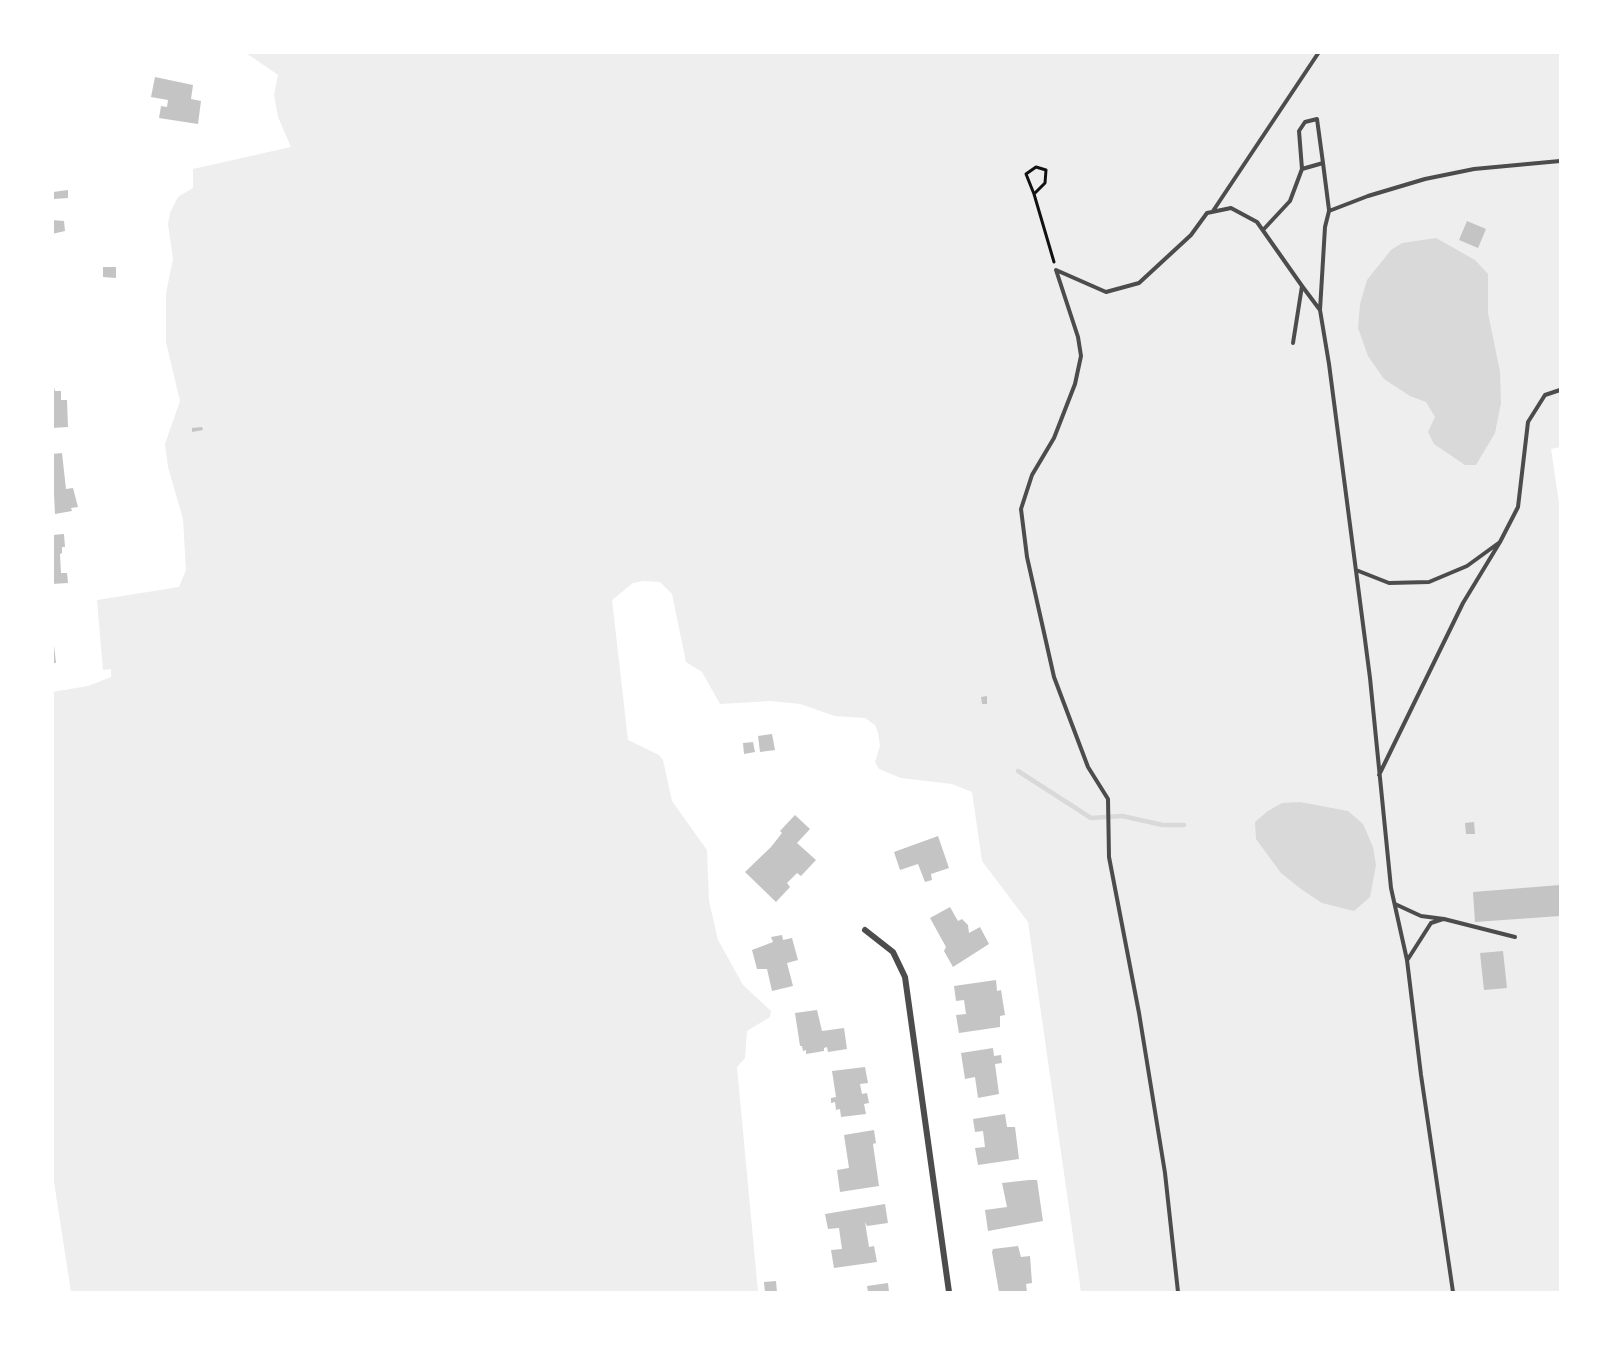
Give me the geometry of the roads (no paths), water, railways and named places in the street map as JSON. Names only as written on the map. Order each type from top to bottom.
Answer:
[{"type":"street","points":[[866,930],[893,952],[905,977],[949,1293]]},
{"type":"lane","points":[[1212,212],[1319,52]]},
{"type":"lane","points":[[1263,230],[1290,201],[1302,169],[1299,131],[1305,122],[1317,119],[1329,210],[1325,227],[1320,310],[1370,678],[1378,776],[1395,904],[1407,960],[1420,1075],[1453,1293]]},
{"type":"lane","points":[[1329,210],[1425,179],[1474,169],[1560,161]]},
{"type":"lane","points":[[1302,169],[1323,164]]},
{"type":"lane","points":[[1178,1293],[1165,1173],[1139,1013],[1115,896],[1108,829],[1108,799],[1088,767],[1054,677],[1027,557],[1021,509],[1032,475],[1054,438],[1071,395],[1081,357],[1078,337],[1056,270],[1106,292],[1139,283],[1191,235],[1207,213],[1231,208],[1257,222],[1320,310]]},
{"type":"lane","points":[[1293,343],[1302,286]]},
{"type":"lane","points":[[1378,776],[1463,603],[1518,507],[1528,422],[1545,395],[1560,390]]},
{"type":"lane","points":[[1356,570],[1389,583],[1429,582],[1467,566],[1500,542]]},
{"type":"lane","points":[[1395,904],[1421,916],[1444,919],[1515,937]]},
{"type":"lane","points":[[1407,960],[1420,936],[1431,923],[1444,919]]},
{"type":"waterway","points":[[1018,771],[1091,818],[1122,816],[1163,825],[1184,825]]}]
